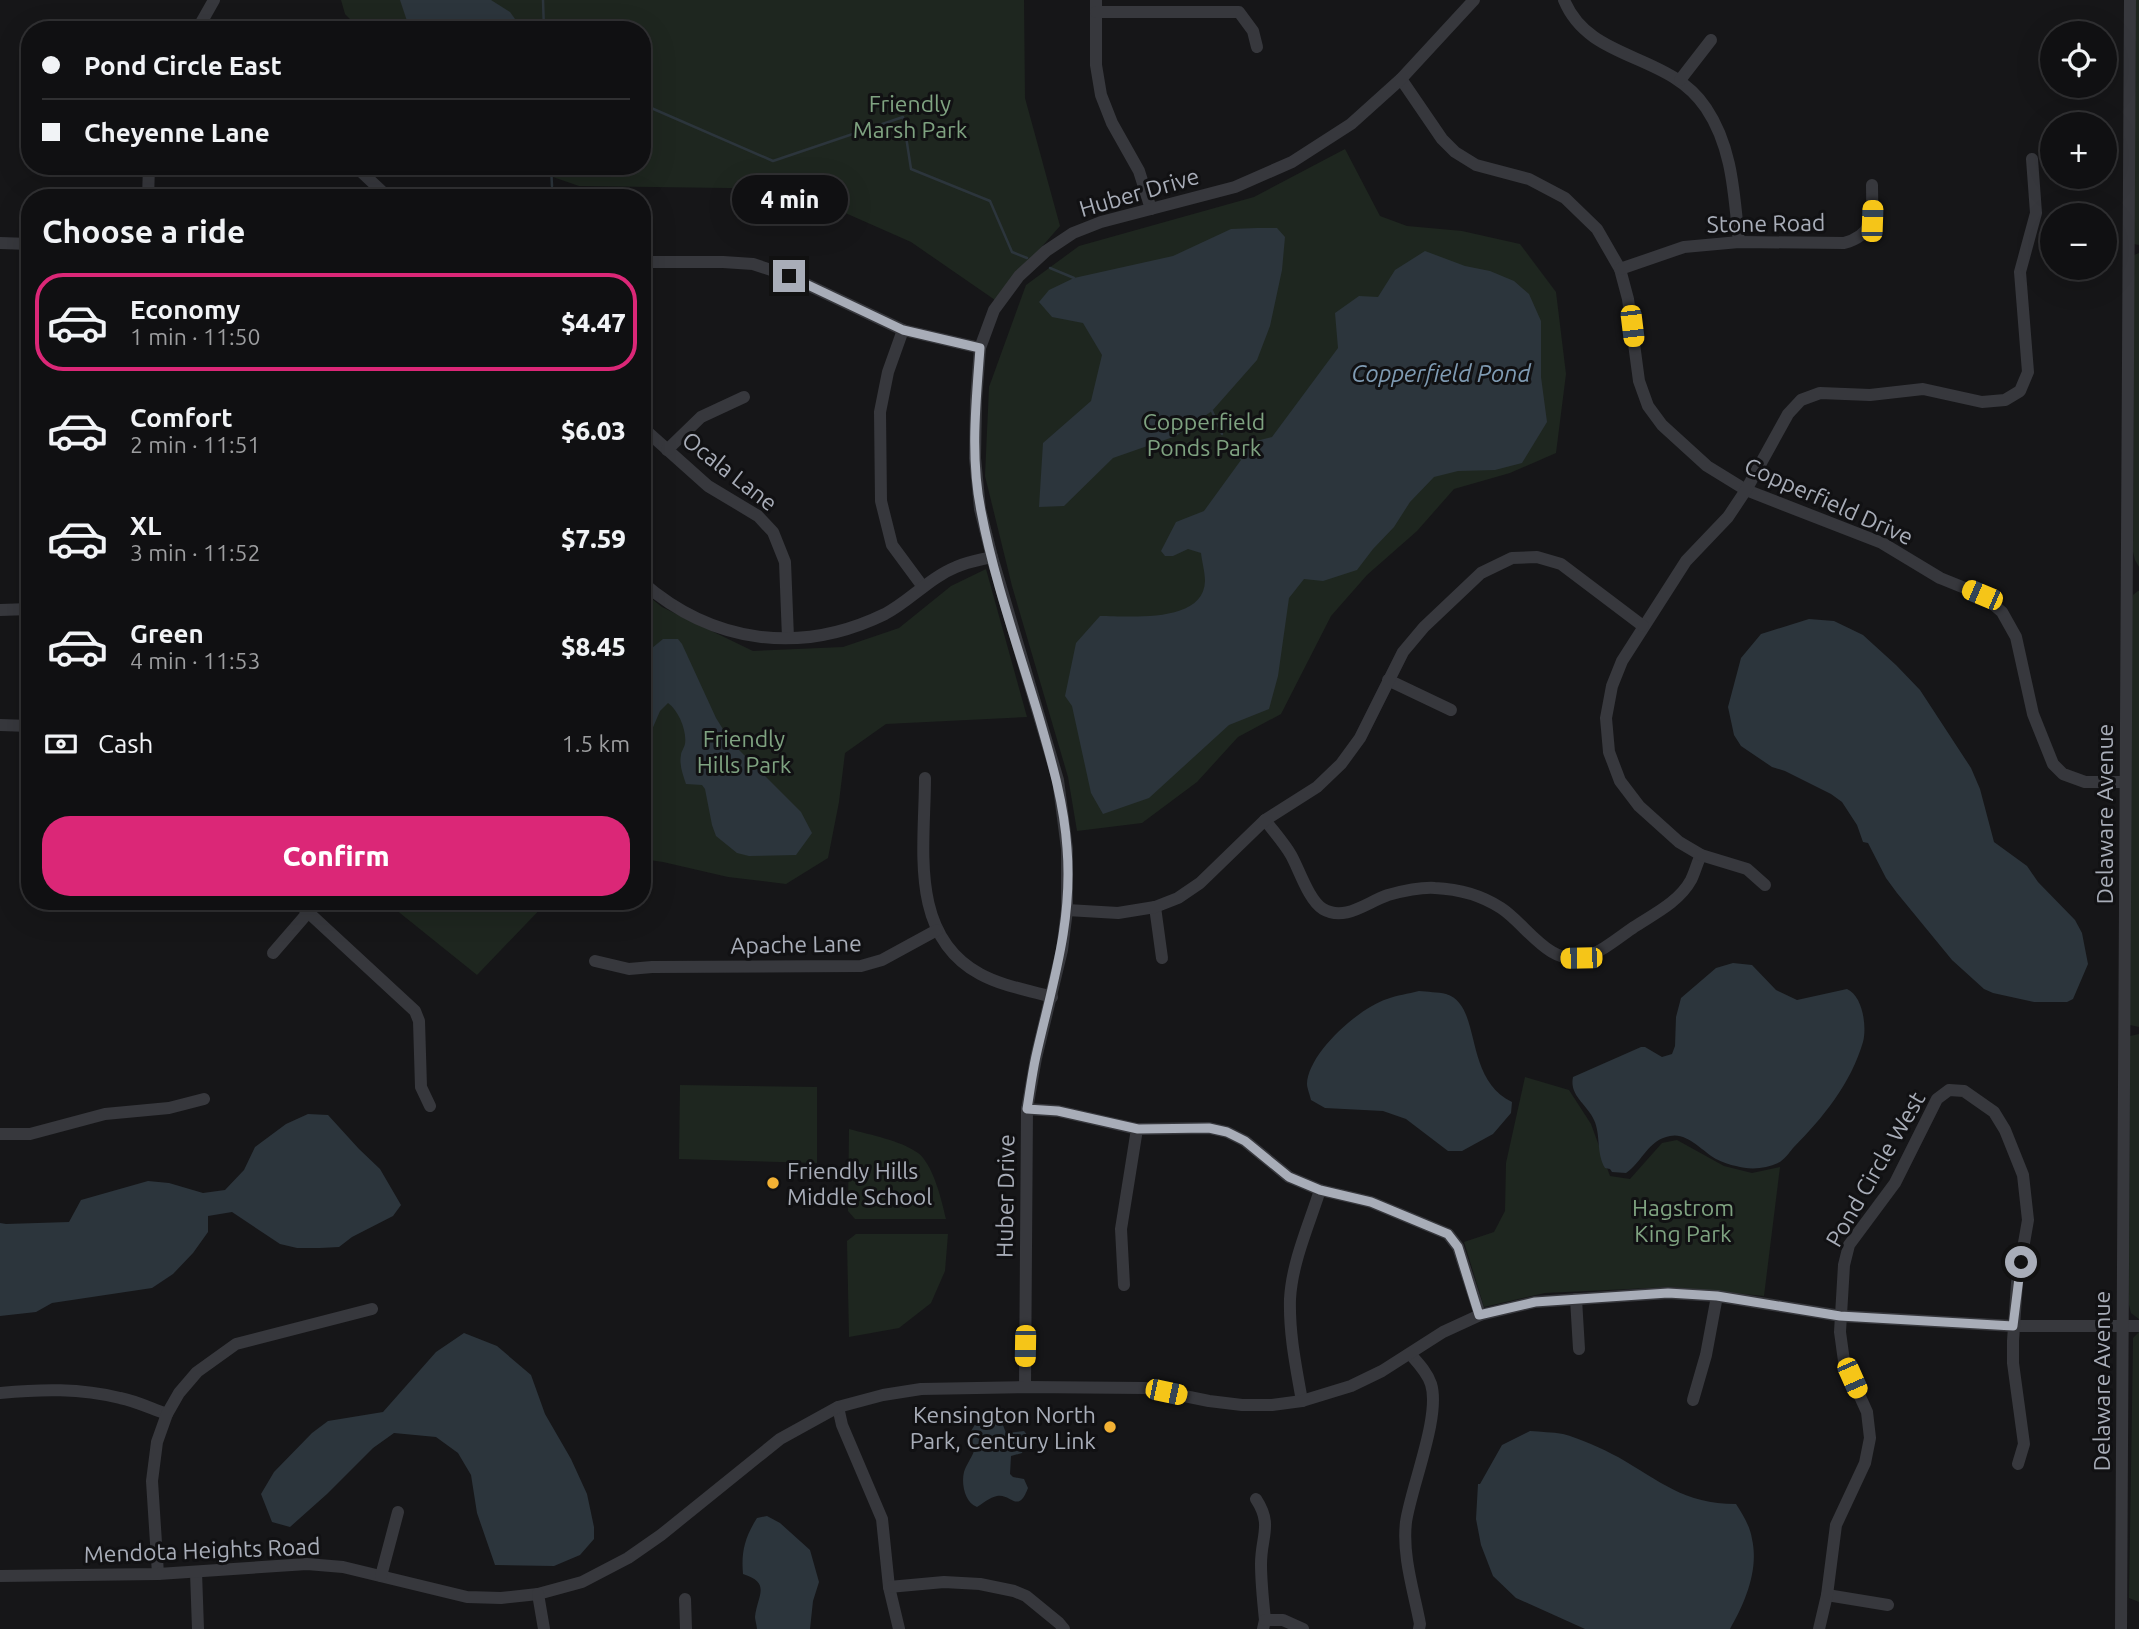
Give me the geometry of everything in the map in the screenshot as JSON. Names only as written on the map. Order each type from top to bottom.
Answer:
[{"type":"street","points":[[206,21],[214,0]]},
{"type":"street","name":"Huber Drive","points":[[1024,1387],[1027,1109],[1035,1058],[1062,950],[1067,910],[1067,849],[1058,780],[980,509],[975,458],[980,348],[994,310],[1019,276],[1046,251],[1073,233],[1101,222],[1235,187],[1292,162],[1351,124],[1401,79],[1474,0]]},
{"type":"street","points":[[1564,0],[1582,29],[1598,41],[1658,67],[1680,80],[1705,106],[1722,137],[1730,163],[1739,242]]},
{"type":"street","name":"Delaware Avenue","points":[[2121,1629],[2130,0]]},
{"type":"street","points":[[1151,209],[1139,171],[1112,123],[1101,95],[1096,65],[1096,6],[1239,12],[1253,31],[1257,47]]},
{"type":"street","points":[[1680,80],[1711,40]]},
{"type":"street","name":"Copperfield Drive","points":[[1401,79],[1442,139],[1455,152],[1476,165],[1529,179],[1564,198],[1597,229],[1620,269],[1628,299],[1639,381],[1648,406],[1662,425],[1707,466],[1746,490],[1882,542],[1940,578],[1982,595],[2002,612],[2016,638],[2033,714],[2053,764],[2063,775],[2085,782],[2125,782]]},
{"type":"street","points":[[1765,885],[1747,869],[1701,855],[1679,842],[1639,806],[1620,781],[1609,752],[1606,718],[1612,686],[1622,662],[1643,626],[1686,561],[1728,517],[1788,414],[1801,400],[1820,393],[1870,395],[1923,389],[1982,402],[2005,400],[2020,391],[2028,372],[2020,272],[2036,213],[2032,159]]},
{"type":"street","points":[[365,175],[379,189]]},
{"type":"street","name":"Stone Road","points":[[1620,269],[1684,247],[1739,242],[1844,243],[1855,240],[1866,232],[1872,221],[1872,186]]},
{"type":"street","points":[[0,243],[21,244]]},
{"type":"street","points":[[651,262],[753,264],[789,276],[903,330],[980,348]]},
{"type":"street","points":[[903,330],[888,372],[880,412],[881,501],[892,545],[923,587]]},
{"type":"street","points":[[667,450],[701,417],[744,397]]},
{"type":"street","name":"Ocala Lane","points":[[651,435],[708,486],[758,516],[773,532],[785,562],[788,638]]},
{"type":"street","points":[[651,590],[690,617],[728,632],[767,638],[808,638],[850,629],[887,613],[955,567],[992,557]]},
{"type":"street","points":[[1067,910],[1118,913],[1155,907],[1178,898],[1200,883],[1265,820],[1317,787],[1341,764],[1360,738],[1403,652],[1424,627],[1481,573],[1512,558],[1537,557],[1562,564],[1643,626]]},
{"type":"street","points":[[2126,573],[2139,579]]},
{"type":"street","points":[[0,610],[21,609]]},
{"type":"street","points":[[1388,680],[1451,710]]},
{"type":"street","points":[[0,725],[21,726]]},
{"type":"street","points":[[925,778],[924,888],[928,910],[937,930],[954,954],[978,973],[1052,997]]},
{"type":"street","points":[[1265,820],[1289,852],[1311,896],[1320,907],[1330,913],[1350,913],[1386,896],[1410,890],[1456,890],[1480,897],[1502,908],[1554,954],[1566,958],[1581,958],[1596,953],[1675,900],[1690,881],[1701,855]]},
{"type":"street","points":[[1155,907],[1162,958]]},
{"type":"street","points":[[273,953],[308,912],[415,1012],[419,1021],[421,1087],[430,1106]]},
{"type":"street","name":"Apache Lane","points":[[596,961],[629,969],[861,966],[882,960],[937,930]]},
{"type":"street","name":"Pond Circle West","points":[[1819,1629],[1827,1595],[1836,1525],[1865,1462],[1870,1438],[1867,1412],[1844,1361],[1840,1316],[1844,1265],[1849,1245],[1895,1183],[1937,1099],[1949,1090],[1964,1091],[1994,1112],[2005,1129],[2023,1175],[2028,1220],[2013,1326]]},
{"type":"street","points":[[0,1134],[30,1134],[105,1114],[169,1108],[204,1099]]},
{"type":"street","points":[[1027,1109],[1058,1111],[1138,1129],[1209,1128],[1227,1132],[1245,1141],[1289,1177],[1320,1190],[1371,1202],[1448,1234],[1458,1247],[1479,1315]]},
{"type":"street","points":[[1124,1285],[1121,1229],[1138,1129]]},
{"type":"street","points":[[1302,1401],[1291,1334],[1290,1297],[1296,1264],[1320,1190]]},
{"type":"street","name":"Mendota Heights Road","points":[[0,1576],[158,1574],[307,1564],[343,1567],[467,1597],[501,1598],[538,1594],[582,1581],[628,1558],[661,1535],[780,1439],[838,1407],[883,1395],[921,1389],[1024,1387],[1145,1388],[1242,1405],[1302,1401],[1352,1387],[1443,1332],[1479,1315],[1535,1302],[1668,1293],[1717,1296],[1840,1316],[2013,1326],[2139,1326]]},
{"type":"street","points":[[1693,1400],[1706,1355],[1717,1296]]},
{"type":"street","points":[[1576,1299],[1579,1349]]},
{"type":"street","points":[[158,1574],[152,1481],[157,1441],[167,1414],[179,1393],[197,1372],[236,1344],[372,1309]]},
{"type":"street","points":[[2013,1326],[2013,1363],[2024,1444],[2018,1464]]},
{"type":"street","points":[[1410,1353],[1431,1384],[1434,1405],[1406,1523],[1407,1555],[1419,1629]]},
{"type":"street","points":[[0,1393],[42,1389],[80,1391],[122,1398],[167,1414]]},
{"type":"street","points":[[838,1407],[842,1424],[882,1519],[889,1587],[899,1629]]},
{"type":"street","points":[[1256,1499],[1266,1520],[1261,1563],[1264,1624],[1283,1620],[1303,1629]]},
{"type":"street","points":[[381,1576],[398,1512]]},
{"type":"street","points":[[196,1572],[198,1629]]},
{"type":"street","points":[[889,1587],[944,1582],[980,1584],[1014,1591],[1026,1596],[1064,1629]]},
{"type":"street","points":[[538,1594],[544,1629]]},
{"type":"street","points":[[1827,1595],[1888,1605]]},
{"type":"street","points":[[685,1599],[686,1629]]},
{"type":"green space","name":"Friendly Marsh Park","points":[[341,0],[1024,0],[1025,98],[1060,226],[995,300],[911,242],[791,189],[579,186],[547,175],[651,175],[651,21],[352,21],[345,14]]},
{"type":"green space","points":[[2136,0],[2139,0],[2139,245],[2134,244]]},
{"type":"green space","name":"Copperfield Ponds Park","points":[[1345,149],[1380,216],[1407,226],[1462,231],[1520,244],[1556,292],[1566,374],[1556,453],[1510,473],[1454,489],[1417,531],[1367,575],[1331,616],[1281,714],[1238,737],[1197,782],[1142,823],[1077,831],[1068,777],[1012,586],[985,476],[989,387],[1026,285],[1079,246],[1254,197]]},
{"type":"green space","points":[[2139,253],[2139,567],[2133,552],[2134,255]]},
{"type":"green space","name":"Friendly Hills Park","points":[[986,569],[1027,717],[886,724],[845,753],[828,858],[786,884],[728,877],[651,860],[651,598],[662,607],[753,651],[843,647],[899,628],[951,586]]},
{"type":"green space","points":[[2138,591],[2139,1027],[2130,1025],[2132,601],[2133,595]]},
{"type":"green space","points":[[396,910],[539,910],[477,975]]},
{"type":"green space","points":[[2139,1034],[2139,1319],[2131,1313],[2129,1305],[2130,1036]]},
{"type":"green space","name":"Hagstrom King Park","points":[[1525,1077],[1569,1090],[1591,1124],[1610,1176],[1630,1179],[1662,1143],[1677,1140],[1724,1166],[1752,1173],[1780,1167],[1764,1296],[1671,1287],[1545,1293],[1484,1307],[1464,1242],[1494,1232],[1505,1211],[1506,1163]]},
{"type":"green space","points":[[680,1085],[817,1087],[817,1163],[679,1159]]},
{"type":"green space","points":[[849,1129],[894,1141],[918,1153],[932,1174],[946,1219],[855,1219],[848,1211]]},
{"type":"green space","points":[[856,1234],[948,1234],[945,1271],[931,1303],[899,1328],[849,1337],[847,1241]]},
{"type":"green space","points":[[2139,1332],[2139,1602],[2129,1598],[2133,1338]]},
{"type":"water","points":[[400,0],[491,0],[510,12],[516,21],[407,21]]},
{"type":"water","points":[[1277,228],[1285,237],[1282,270],[1270,326],[1257,360],[1212,411],[1176,436],[1113,458],[1064,506],[1039,507],[1043,443],[1091,401],[1102,355],[1083,323],[1052,317],[1039,302],[1049,290],[1074,278],[1173,256],[1231,229]]},
{"type":"water","name":"Copperfield Pond","points":[[1425,251],[1465,266],[1490,271],[1514,281],[1529,294],[1541,321],[1541,377],[1547,422],[1522,463],[1495,470],[1458,471],[1434,477],[1410,502],[1394,527],[1357,570],[1323,581],[1304,579],[1289,598],[1278,676],[1269,709],[1229,725],[1149,798],[1103,814],[1091,793],[1072,706],[1065,696],[1076,643],[1100,616],[1163,615],[1192,605],[1201,595],[1205,581],[1201,553],[1188,549],[1173,556],[1165,556],[1161,551],[1176,522],[1204,511],[1241,460],[1228,448],[1272,437],[1338,348],[1335,313],[1359,296],[1378,297],[1395,270]]},
{"type":"water","points":[[1809,619],[1834,621],[1863,635],[1920,690],[1971,768],[1980,789],[1994,842],[2027,866],[2038,882],[2075,920],[2082,933],[2088,964],[2073,999],[2067,1002],[2034,1002],[1984,989],[1952,960],[1897,893],[1868,843],[1863,842],[1857,825],[1842,802],[1785,771],[1772,767],[1741,746],[1734,735],[1728,707],[1741,658],[1761,634]]},
{"type":"water","points":[[663,639],[678,639],[716,718],[731,742],[801,812],[812,833],[796,855],[749,856],[737,853],[716,836],[705,789],[702,785],[686,784],[681,762],[685,733],[679,716],[668,703],[660,711],[651,732],[651,649]]},
{"type":"water","points":[[1733,963],[1752,965],[1776,990],[1797,1000],[1847,989],[1857,998],[1863,1012],[1863,1042],[1851,1072],[1835,1099],[1780,1162],[1763,1168],[1729,1164],[1716,1159],[1688,1139],[1670,1136],[1651,1146],[1626,1173],[1612,1172],[1605,1168],[1600,1156],[1596,1126],[1591,1114],[1576,1095],[1572,1084],[1573,1077],[1641,1047],[1662,1057],[1672,1054],[1681,998],[1716,968]]},
{"type":"water","points":[[1419,991],[1446,994],[1457,1001],[1465,1012],[1486,1077],[1496,1091],[1512,1102],[1511,1113],[1493,1134],[1462,1151],[1448,1151],[1406,1119],[1383,1111],[1325,1108],[1311,1100],[1308,1090],[1310,1072],[1316,1059],[1337,1033],[1376,1004]]},
{"type":"water","points":[[308,1114],[328,1115],[380,1169],[401,1205],[393,1216],[352,1237],[339,1247],[297,1248],[280,1244],[232,1212],[208,1216],[208,1232],[193,1253],[173,1274],[152,1288],[52,1303],[36,1312],[0,1316],[0,1223],[69,1222],[81,1200],[148,1181],[169,1183],[203,1193],[225,1190],[244,1170],[255,1147],[286,1124]]},
{"type":"water","points":[[464,1333],[497,1346],[531,1375],[545,1414],[571,1459],[587,1494],[594,1539],[580,1555],[554,1566],[495,1565],[477,1513],[471,1475],[458,1453],[436,1437],[394,1433],[373,1448],[290,1527],[272,1522],[261,1494],[274,1472],[312,1433],[328,1421],[383,1412],[436,1352]]},
{"type":"water","points":[[1001,1420],[1006,1433],[1024,1431],[1028,1436],[1022,1453],[1011,1456],[1010,1474],[1024,1479],[1028,1488],[1017,1502],[997,1496],[977,1507],[969,1502],[963,1482],[964,1472],[974,1451],[966,1439],[976,1423]]},
{"type":"water","points":[[1530,1431],[1559,1433],[1576,1438],[1612,1454],[1673,1490],[1702,1500],[1736,1504],[1750,1530],[1754,1562],[1749,1586],[1730,1629],[1585,1629],[1516,1598],[1493,1576],[1481,1545],[1476,1519],[1478,1484],[1502,1445]]},
{"type":"water","points":[[767,1516],[780,1523],[810,1550],[819,1582],[813,1601],[810,1629],[757,1629],[755,1617],[760,1586],[743,1574],[743,1559],[753,1525],[757,1518]]},
{"type":"waterway","points":[[543,0],[544,21]]},
{"type":"waterway","points":[[651,108],[773,161],[903,117],[911,169],[990,201],[1012,252],[1027,258]]},
{"type":"waterway","points":[[551,175],[552,186]]},
{"type":"waterway","points":[[1050,268],[1074,278]]},
{"type":"waterway","points":[[1212,411],[1222,434]]},
{"type":"waterway","points":[[1226,443],[1228,448]]},
{"type":"place","name":"Friendly Hills Middle School","points":[[773,1183]]},
{"type":"place","name":"Kensington North Park, Century Link","points":[[1110,1427]]},
{"type":"route","points":[[789,276],[903,330],[980,348],[975,458],[980,509],[1058,780],[1067,849],[1067,910],[1062,950],[1035,1058],[1027,1109],[1058,1111],[1138,1129],[1209,1128],[1227,1132],[1245,1141],[1289,1177],[1320,1190],[1371,1202],[1448,1234],[1458,1247],[1479,1315],[1535,1302],[1668,1293],[1717,1296],[1840,1316],[2013,1326],[2021,1262]]}]
